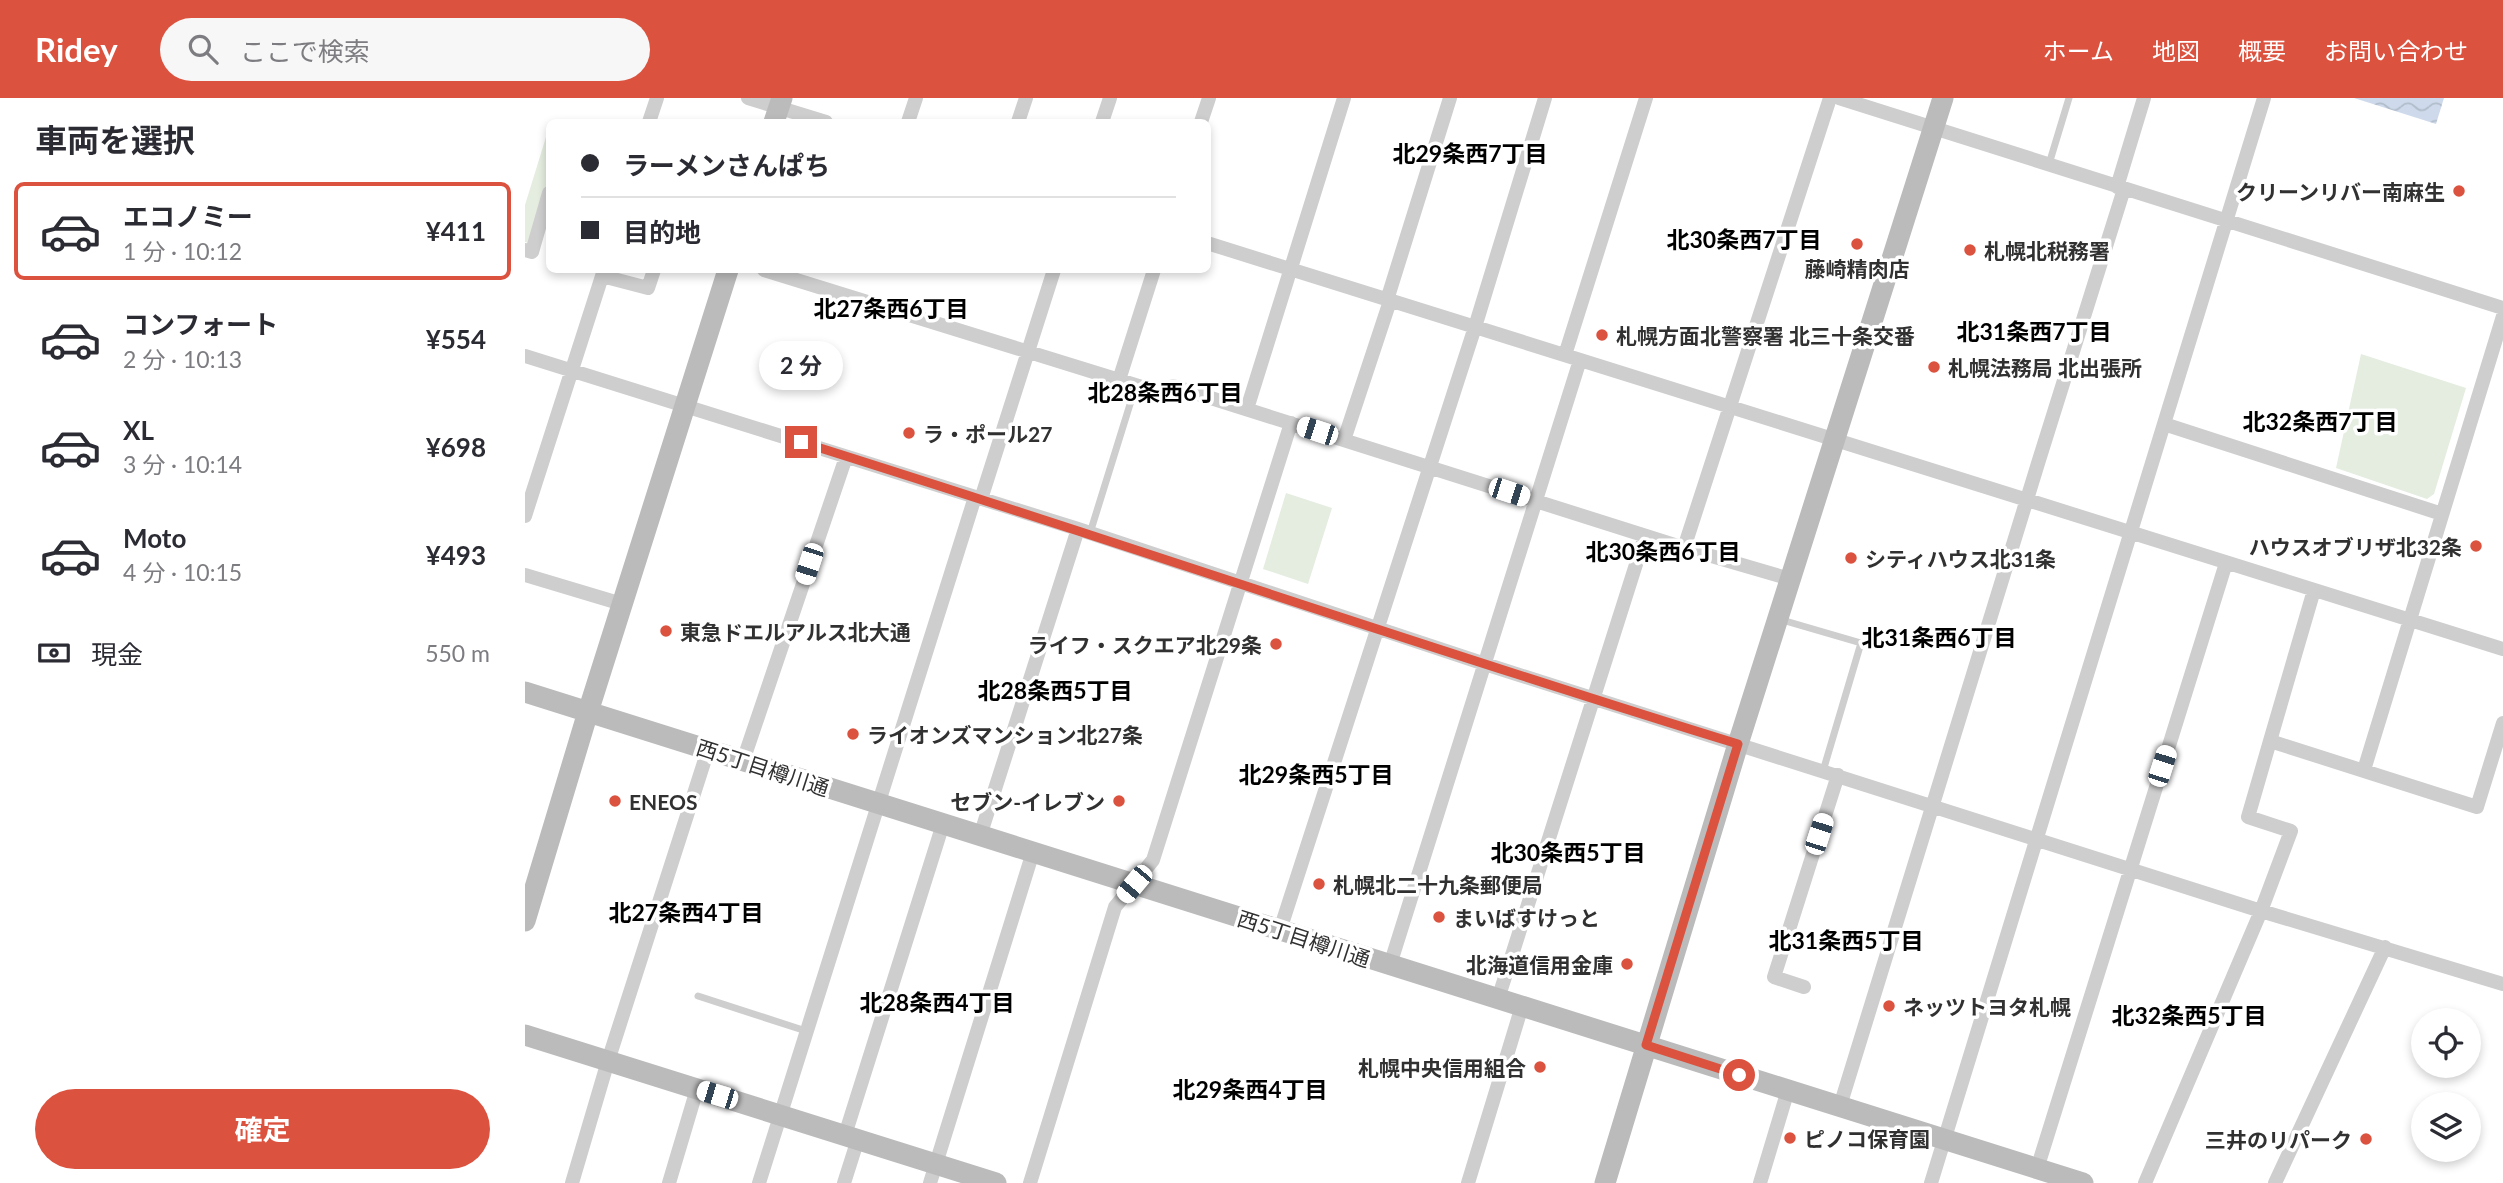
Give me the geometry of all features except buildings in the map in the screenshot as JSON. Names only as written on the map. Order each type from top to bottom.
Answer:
[{"type":"street","points":[[650,119],[657,98]]},
{"type":"street","points":[[748,98],[815,119]]},
{"type":"street","points":[[909,119],[916,98]]},
{"type":"street","points":[[1019,119],[1026,98]]},
{"type":"street","points":[[1103,119],[1110,98]]},
{"type":"street","points":[[1202,119],[1209,98]]},
{"type":"street","points":[[1247,409],[1344,98]]},
{"type":"street","points":[[1344,440],[1450,98]]},
{"type":"street","points":[[1280,930],[1475,327],[1545,98]]},
{"type":"street","points":[[1565,355],[1646,98]]},
{"type":"street","points":[[1684,548],[1830,98]]},
{"type":"street","points":[[1839,98],[2503,308]]},
{"type":"street","points":[[1605,1183],[1738,744],[1943,98]]},
{"type":"street","points":[[1840,1106],[2121,188],[2144,98]]},
{"type":"street","points":[[1931,1183],[2035,838],[2265,98]]},
{"type":"street","points":[[525,250],[532,252],[546,203]]},
{"type":"street","points":[[1211,244],[2503,649]]},
{"type":"street","points":[[525,516],[603,273],[647,289],[653,273]]},
{"type":"street","points":[[525,921],[533,870],[588,712],[727,273]]},
{"type":"street","points":[[774,273],[1159,392],[1173,386],[1645,536],[1790,579]]},
{"type":"street","points":[[758,1183],[1053,273]]},
{"type":"street","points":[[1119,380],[1153,273]]},
{"type":"street","points":[[2364,770],[2503,316]]},
{"type":"street","points":[[525,356],[1084,531],[1485,664],[2131,867],[2261,911],[2503,984]]},
{"type":"street","points":[[1390,965],[1580,360]]},
{"type":"street","points":[[1030,1183],[1115,907],[1153,860],[1291,423]]},
{"type":"street","points":[[2164,424],[2442,514]]},
{"type":"street","points":[[743,761],[846,457]]},
{"type":"street","points":[[979,836],[1084,531]]},
{"type":"street","points":[[1498,999],[1645,536]]},
{"type":"street","points":[[2037,1168],[2226,563]]},
{"type":"street","points":[[525,575],[622,604]]},
{"type":"street","points":[[2145,1183],[2261,911],[2291,831],[2248,817],[2314,590]]},
{"type":"street","name":"西5丁目樽川通","points":[[525,692],[2037,1168],[2071,1181]]},
{"type":"street","points":[[2270,741],[2477,807],[2503,723]]},
{"type":"street","points":[[572,1183],[608,1061],[708,750]]},
{"type":"street","points":[[1804,987],[1775,977],[1838,775]]},
{"type":"street","points":[[844,1183],[852,1137],[943,824]]},
{"type":"street","points":[[933,1173],[1033,852]]},
{"type":"street","points":[[2274,1183],[2385,947]]},
{"type":"street","points":[[1468,1183],[1522,1006]]},
{"type":"street","points":[[525,1035],[852,1137],[933,1173],[996,1183]]},
{"type":"street","points":[[669,1183],[697,1088]]},
{"type":"street","points":[[1760,1183],[1788,1090]]},
{"type":"lane","points":[[2049,165],[2070,98]]},
{"type":"lane","points":[[1084,531],[1136,385]]},
{"type":"lane","points":[[1778,619],[1861,643],[1823,771]]},
{"type":"lane","points":[[698,996],[806,1031]]},
{"type":"shaded area","points":[[546,137],[546,193],[531,244],[525,242],[525,205]]},
{"type":"shaded area","points":[[2361,354],[2466,388],[2434,494],[2427,499],[2336,468]]},
{"type":"shaded area","points":[[1286,493],[1332,508],[1308,584],[1263,569]]},
{"type":"water","points":[[2354,98],[2444,98],[2436,124]]},
{"type":"place","name":"クリーンリバー南麻生","points":[[2459,191]]},
{"type":"place","name":"藤崎精肉店","points":[[1857,244]]},
{"type":"place","name":"札幌北税務署","points":[[1970,250]]},
{"type":"place","name":"札幌方面北警察署 北三十条交番","points":[[1602,335]]},
{"type":"place","name":"札幌法務局 北出張所","points":[[1934,367]]},
{"type":"place","name":"ラ・ポール27","points":[[909,433]]},
{"type":"place","name":"ハウスオブリザ北32条","points":[[2476,546]]},
{"type":"place","name":"シティハウス北31条","points":[[1851,558]]},
{"type":"place","name":"東急ドエルアルス北大通","points":[[666,631]]},
{"type":"place","name":"ライフ・スクエア北29条","points":[[1276,644]]},
{"type":"place","name":"ライオンズマンション北27条","points":[[853,734]]},
{"type":"place","name":"ENEOS","points":[[615,801]]},
{"type":"place","name":"セブン-イレブン","points":[[1119,801]]},
{"type":"place","name":"札幌北二十九条郵便局","points":[[1319,884]]},
{"type":"place","name":"まいばすけっと","points":[[1439,917]]},
{"type":"place","name":"北海道信用金庫","points":[[1627,964]]},
{"type":"place","name":"ネッツトヨタ札幌","points":[[1889,1006]]},
{"type":"place","name":"札幌中央信用組合","points":[[1540,1067]]},
{"type":"place","name":"ピノコ保育園","points":[[1790,1138]]},
{"type":"place","name":"三井のリパーク","points":[[2366,1139]]},
{"type":"district","name":"北29条西7丁目","points":[[1470,153]]},
{"type":"district","name":"北30条西7丁目","points":[[1744,239]]},
{"type":"district","name":"北27条西6丁目","points":[[891,308]]},
{"type":"district","name":"北31条西7丁目","points":[[2034,331]]},
{"type":"district","name":"北28条西6丁目","points":[[1165,392]]},
{"type":"district","name":"北32条西7丁目","points":[[2320,421]]},
{"type":"district","name":"北30条西6丁目","points":[[1663,551]]},
{"type":"district","name":"北31条西6丁目","points":[[1939,637]]},
{"type":"district","name":"北28条西5丁目","points":[[1055,690]]},
{"type":"district","name":"北29条西5丁目","points":[[1316,774]]},
{"type":"district","name":"北30条西5丁目","points":[[1568,852]]},
{"type":"district","name":"北27条西4丁目","points":[[686,912]]},
{"type":"district","name":"北31条西5丁目","points":[[1846,940]]},
{"type":"district","name":"北28条西4丁目","points":[[937,1002]]},
{"type":"district","name":"北32条西5丁目","points":[[2189,1015]]},
{"type":"district","name":"北29条西4丁目","points":[[1250,1089]]},
{"type":"route","points":[[801,442],[1078,529],[1485,664],[1738,744],[1646,1045],[1739,1075]]}]
